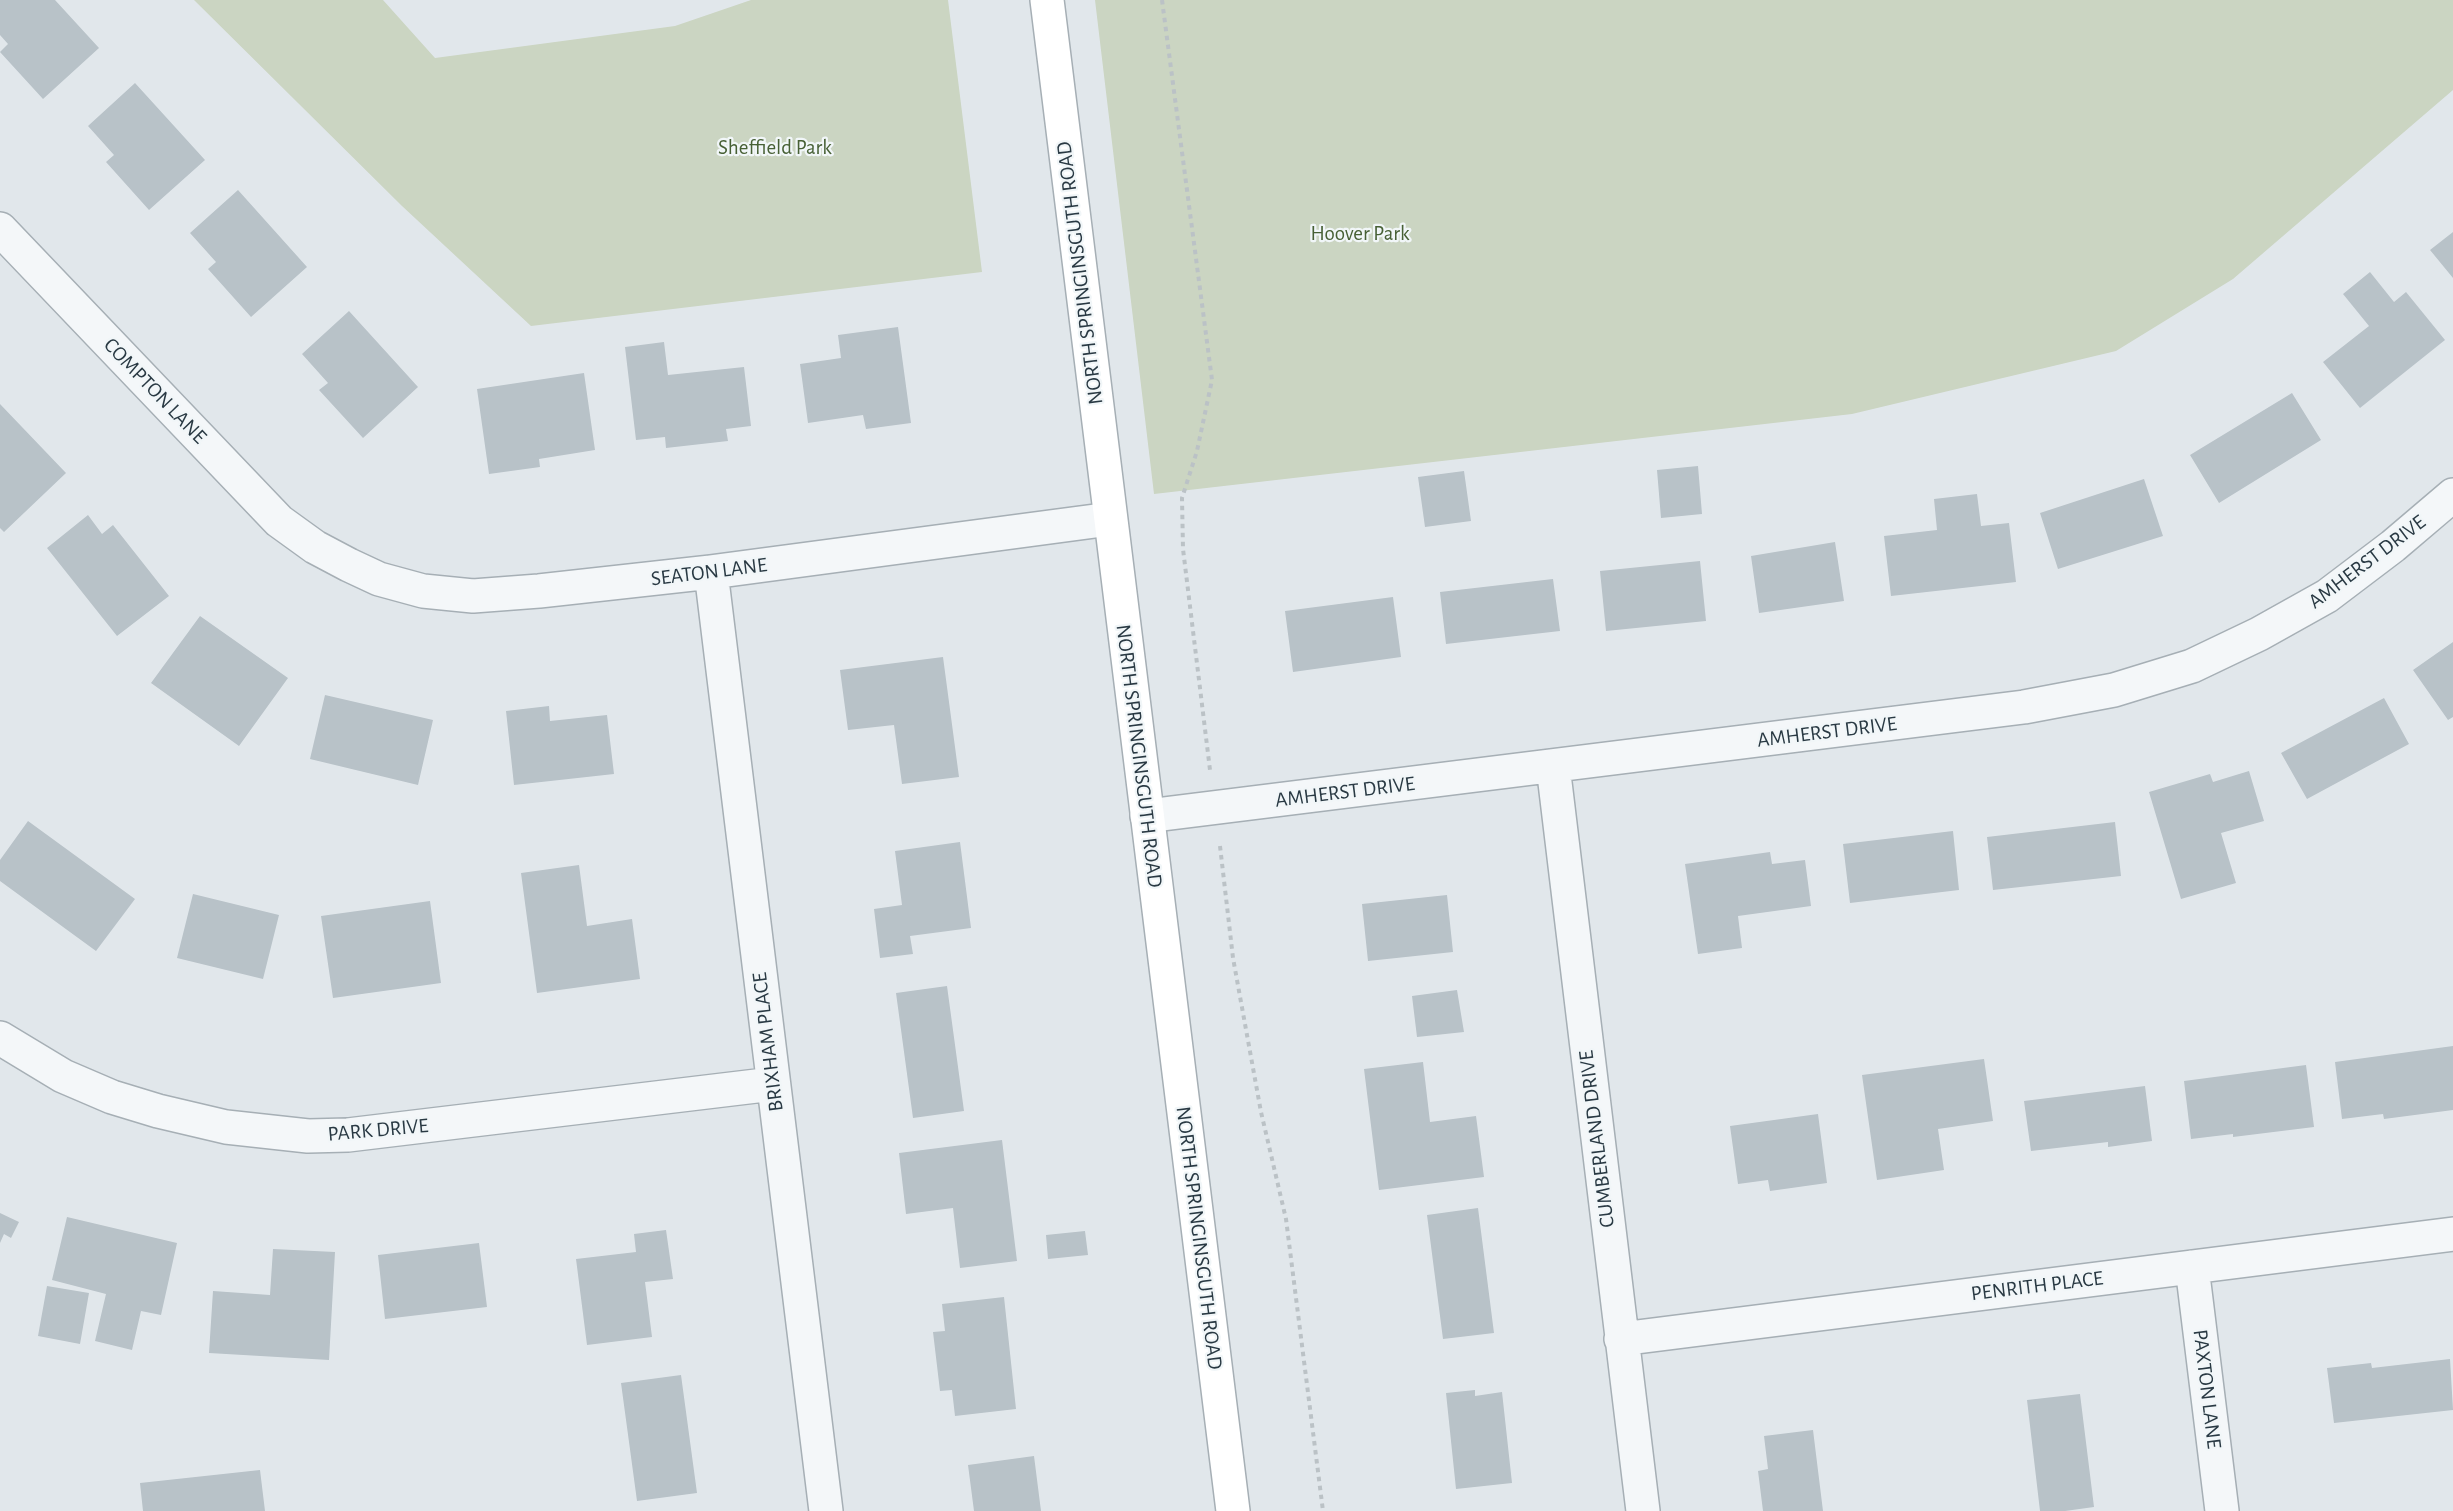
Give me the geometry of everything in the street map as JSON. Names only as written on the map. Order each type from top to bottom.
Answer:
[{"type":"street","name":"NORTH SPRINGINSGUTH ROAD","points":[[1047,0],[1233,1511]]},
{"type":"street","name":"COMPTON LANE","points":[[0,229],[279,520],[315,547]]},
{"type":"street","name":"AMHERST DRIVE","points":[[1147,816],[2024,707],[2114,690],[2192,666],[2259,634],[2327,596],[2393,546],[2453,495]]},
{"type":"street","name":"SEATON LANE","points":[[315,547],[378,579],[423,591],[473,596],[711,572],[1110,519]]},
{"type":"street","name":"BRIXHAM PLACE","points":[[711,572],[826,1511]]},
{"type":"street","name":"CUMBERLAND DRIVE","points":[[1553,766],[1642,1511]]},
{"type":"street","name":"PARK DRIVE","points":[[0,1038],[63,1076],[112,1097],[158,1112],[226,1126],[308,1136],[348,1135],[773,1084]]},
{"type":"street","name":"PENRITH PLACE","points":[[1622,1339],[2453,1234]]},
{"type":"street","name":"PAXTON LANE","points":[[2192,1267],[2222,1511]]},
{"type":"path","points":[[1162,0],[1212,380],[1197,451],[1182,498],[1183,549],[1233,957],[1261,1112],[1286,1219],[1323,1511]]},
{"type":"green space","name":"Sheffield Park","points":[[194,0],[383,0],[435,58],[675,26],[751,0],[948,0],[982,272],[531,326],[402,206]]},
{"type":"green space","name":"Hoover Park","points":[[1095,0],[2453,0],[2453,90],[2233,279],[2116,351],[1852,414],[1154,494]]},
{"type":"building","points":[[0,0],[55,0],[99,48],[43,99],[0,52],[8,44],[0,35]]},
{"type":"building","points":[[135,83],[205,160],[149,210],[106,162],[114,155],[88,126]]},
{"type":"building","points":[[238,190],[307,267],[251,317],[208,269],[216,262],[190,233]]},
{"type":"building","points":[[2453,232],[2453,278],[2430,250]]},
{"type":"building","points":[[2370,272],[2394,302],[2406,292],[2445,340],[2360,408],[2323,362],[2369,326],[2343,294]]},
{"type":"building","points":[[349,311],[418,387],[363,438],[319,390],[328,383],[302,354]]},
{"type":"building","points":[[898,327],[911,423],[866,429],[863,415],[808,423],[800,364],[841,358],[838,335]]},
{"type":"building","points":[[664,342],[668,375],[744,367],[751,426],[726,429],[728,441],[666,448],[665,437],[636,440],[625,347]]},
{"type":"building","points":[[584,373],[595,450],[539,459],[540,467],[489,474],[477,389]]},
{"type":"building","points":[[2292,393],[2321,440],[2219,503],[2190,455]]},
{"type":"building","points":[[0,404],[66,473],[4,532],[0,528]]},
{"type":"building","points":[[1698,466],[1702,514],[1661,518],[1657,470]]},
{"type":"building","points":[[1464,471],[1471,521],[1425,527],[1418,477]]},
{"type":"building","points":[[2144,479],[2163,536],[2058,569],[2040,513]]},
{"type":"building","points":[[1977,494],[1981,526],[2009,523],[2016,582],[1891,596],[1884,536],[1937,530],[1934,499]]},
{"type":"building","points":[[88,515],[102,534],[113,525],[169,596],[117,636],[47,548]]},
{"type":"building","points":[[1835,542],[1844,601],[1759,613],[1751,556]]},
{"type":"building","points":[[1700,561],[1706,621],[1606,631],[1600,571]]},
{"type":"building","points":[[1553,579],[1560,631],[1446,644],[1440,592]]},
{"type":"building","points":[[1393,597],[1401,657],[1293,672],[1285,611]]},
{"type":"building","points":[[200,616],[288,678],[239,746],[151,683]]},
{"type":"building","points":[[2453,642],[2453,717],[2448,720],[2413,670]]},
{"type":"building","points":[[943,657],[959,777],[902,784],[894,725],[848,730],[840,670]]},
{"type":"building","points":[[325,695],[433,720],[418,785],[310,759]]},
{"type":"building","points":[[2384,698],[2409,744],[2307,799],[2281,753]]},
{"type":"building","points":[[549,706],[550,721],[607,715],[614,774],[514,785],[506,711]]},
{"type":"building","points":[[2249,771],[2264,821],[2221,833],[2236,883],[2181,899],[2149,792],[2210,774],[2213,782]]},
{"type":"building","points":[[28,821],[135,899],[96,951],[0,881],[0,860]]},
{"type":"building","points":[[2115,822],[2121,876],[1993,890],[1987,837]]},
{"type":"building","points":[[1953,831],[1959,890],[1850,903],[1843,844]]},
{"type":"building","points":[[960,842],[971,928],[910,936],[913,954],[880,958],[874,909],[902,905],[895,851]]},
{"type":"building","points":[[1770,852],[1772,864],[1805,860],[1811,906],[1738,916],[1742,948],[1698,954],[1685,864]]},
{"type":"building","points":[[579,865],[587,926],[632,919],[640,979],[537,993],[521,873]]},
{"type":"building","points":[[193,894],[279,915],[263,979],[177,958]]},
{"type":"building","points":[[1447,895],[1453,952],[1368,961],[1362,904]]},
{"type":"building","points":[[430,901],[441,983],[333,998],[321,916]]},
{"type":"building","points":[[947,986],[964,1111],[913,1118],[896,993]]},
{"type":"building","points":[[1457,990],[1464,1032],[1417,1037],[1412,996]]},
{"type":"building","points":[[2453,1046],[2453,1110],[2384,1119],[2383,1114],[2342,1119],[2335,1062]]},
{"type":"building","points":[[1984,1059],[1993,1121],[1938,1129],[1944,1170],[1877,1180],[1862,1075]]},
{"type":"building","points":[[1423,1062],[1430,1122],[1476,1116],[1484,1177],[1379,1190],[1364,1069]]},
{"type":"building","points":[[2306,1065],[2314,1127],[2233,1137],[2233,1134],[2191,1139],[2184,1081]]},
{"type":"building","points":[[2145,1086],[2152,1141],[2108,1147],[2108,1142],[2031,1151],[2024,1101]]},
{"type":"building","points":[[1818,1114],[1827,1183],[1770,1191],[1768,1180],[1738,1184],[1730,1126]]},
{"type":"building","points":[[1002,1140],[1017,1261],[960,1268],[953,1208],[906,1214],[899,1153]]},
{"type":"building","points":[[1478,1208],[1494,1333],[1443,1339],[1427,1215]]},
{"type":"building","points":[[0,1213],[19,1222],[11,1238],[4,1234],[0,1243]]},
{"type":"building","points":[[67,1217],[177,1243],[161,1315],[141,1311],[132,1350],[95,1341],[106,1294],[52,1280]]},
{"type":"building","points":[[666,1230],[673,1279],[645,1282],[652,1337],[587,1345],[576,1259],[636,1252],[634,1234]]},
{"type":"building","points":[[1085,1231],[1088,1255],[1048,1259],[1046,1235]]},
{"type":"building","points":[[479,1243],[487,1307],[385,1319],[378,1255]]},
{"type":"building","points":[[273,1249],[335,1252],[329,1360],[209,1353],[213,1291],[270,1295]]},
{"type":"building","points":[[47,1286],[89,1293],[80,1344],[38,1336]]},
{"type":"building","points":[[1004,1297],[1016,1409],[955,1416],[952,1390],[940,1391],[933,1332],[945,1331],[942,1304]]},
{"type":"building","points":[[2450,1359],[2453,1410],[2334,1423],[2327,1368],[2371,1363],[2372,1368]]},
{"type":"building","points":[[681,1375],[697,1493],[637,1501],[621,1383]]},
{"type":"building","points":[[1475,1390],[1475,1396],[1502,1392],[1512,1483],[1456,1489],[1446,1393]]},
{"type":"building","points":[[2080,1394],[2094,1507],[2065,1511],[2040,1511],[2027,1400]]},
{"type":"building","points":[[1813,1430],[1823,1511],[1763,1511],[1758,1471],[1768,1469],[1764,1436]]},
{"type":"building","points":[[1034,1456],[1041,1511],[974,1511],[968,1465]]},
{"type":"building","points":[[260,1470],[265,1511],[143,1511],[140,1483]]}]
